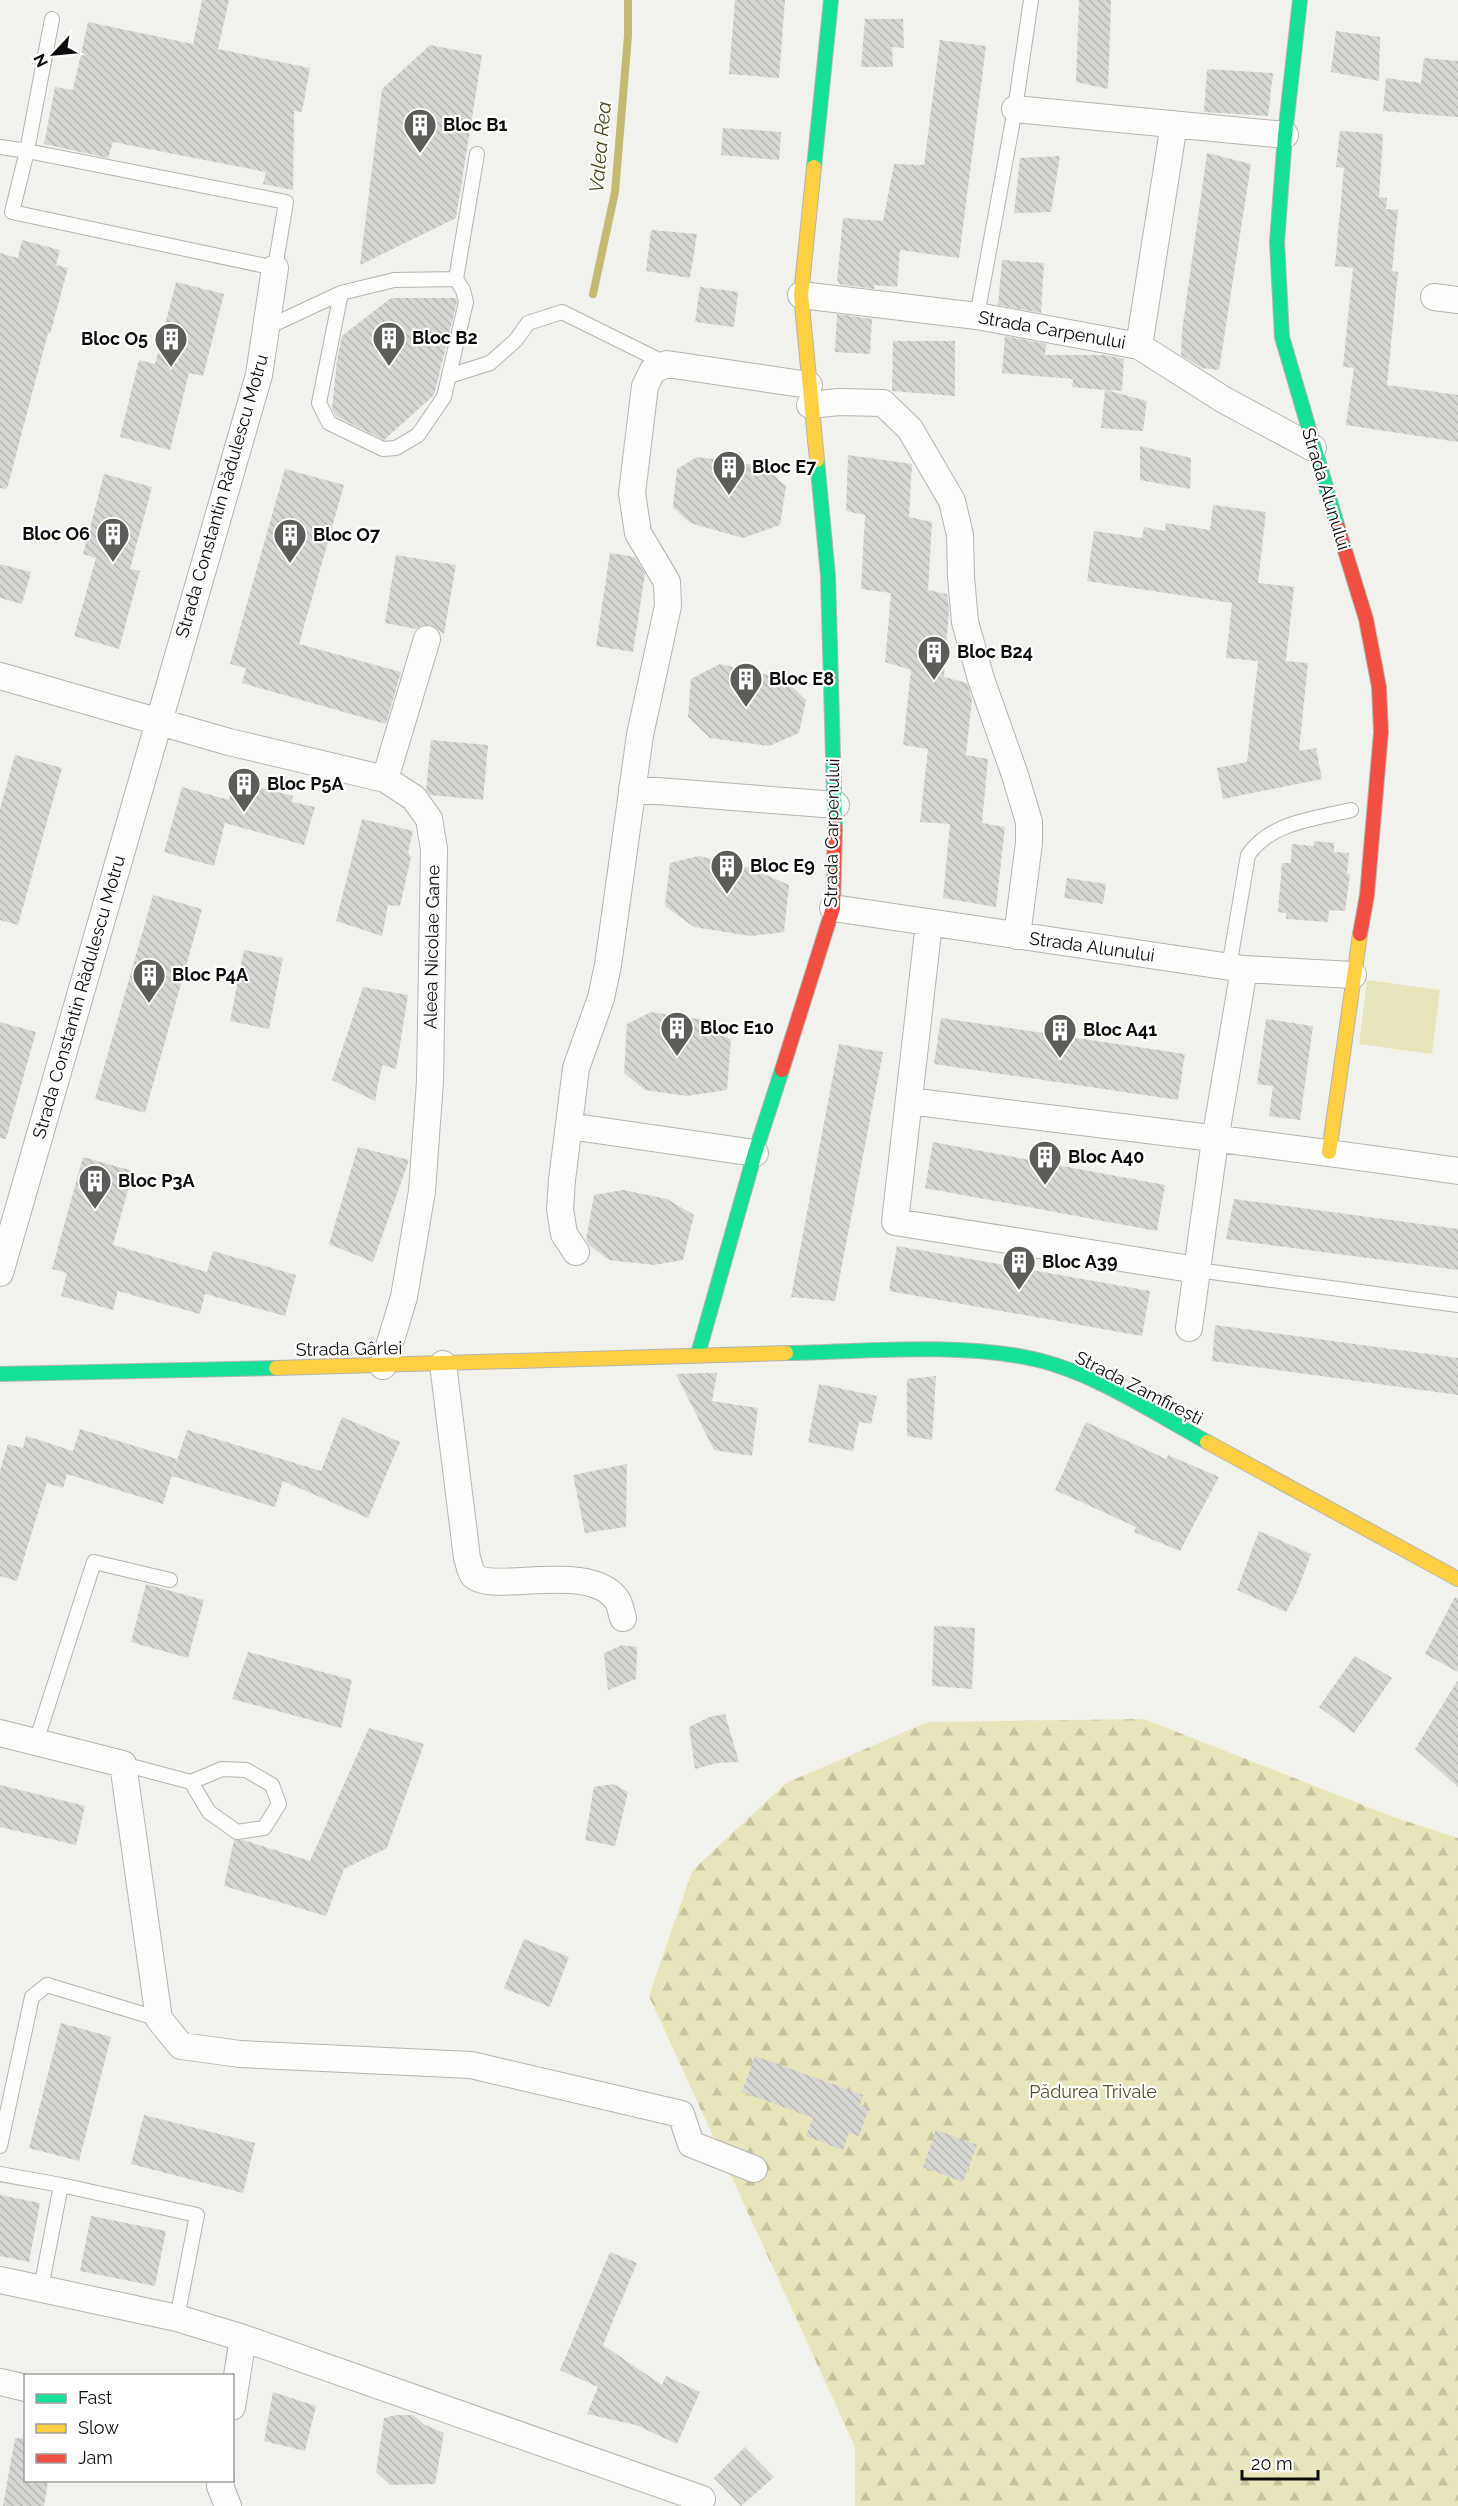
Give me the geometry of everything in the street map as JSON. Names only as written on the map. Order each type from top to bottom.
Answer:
[{"type":"street","name":"Strada Carpenului","points":[[698,1354],[755,1153],[833,909],[836,805],[828,576],[801,295],[831,0]]},
{"type":"street","name":"Strada Alunului","points":[[1300,0],[1285,135],[1277,242],[1282,337],[1313,448],[1366,619],[1379,687],[1381,732],[1367,895],[1353,975],[1329,1152]]},
{"type":"street","points":[[1015,109],[1285,135]]},
{"type":"street","points":[[1139,346],[1174,124]]},
{"type":"street","name":"Strada Constantin Rădulescu Motru","points":[[0,1273],[260,375],[275,268]]},
{"type":"street","name":"Strada Carpenului","points":[[801,295],[977,316],[1139,346],[1224,400],[1313,448]]},
{"type":"street","points":[[576,1252],[564,1234],[560,1209],[576,1068],[601,998],[608,965],[640,735],[668,606],[667,582],[638,532],[632,493],[645,386],[653,370],[667,364],[839,402],[883,403],[910,429],[952,501],[960,535],[965,622],[981,679],[1029,822],[1029,843],[1017,936]]},
{"type":"street","points":[[385,779],[427,639]]},
{"type":"street","points":[[0,676],[158,721]]},
{"type":"street","name":"Aleea Nicolae Gane","points":[[158,721],[229,742],[385,779],[414,798],[429,819],[435,849],[430,1081],[422,1191],[404,1297],[383,1366]]},
{"type":"street","points":[[632,789],[836,805]]},
{"type":"street","name":"Strada Alunului","points":[[833,909],[1237,968],[1353,975]]},
{"type":"street","points":[[929,923],[895,1221],[1197,1270]]},
{"type":"street","points":[[1189,1328],[1237,968]]},
{"type":"street","points":[[909,1101],[1215,1140],[1329,1152],[1458,1171]]},
{"type":"street","points":[[569,1126],[755,1153]]},
{"type":"street","name":"Strada Zamfirești","points":[[698,1354],[969,1350],[1026,1357],[1075,1373],[1122,1396],[1458,1579]]},
{"type":"street","name":"Strada Gârlei","points":[[0,1374],[383,1366],[698,1354]]},
{"type":"street","points":[[442,1364],[456,1453],[467,1558],[473,1575],[484,1582],[562,1579],[589,1582],[617,1599],[623,1618]]},
{"type":"street","points":[[0,1733],[123,1764],[159,2019],[181,2046],[240,2054],[471,2065],[681,2114],[691,2144],[754,2169]]},
{"type":"street","points":[[0,2280],[177,2318],[243,2338],[702,2499]]},
{"type":"street","points":[[234,2394],[243,2338]]},
{"type":"street","points":[[0,2382],[24,2388]]},
{"type":"street","points":[[221,2482],[220,2486],[228,2506]]},
{"type":"lane","points":[[977,316],[1015,109],[1031,0]]},
{"type":"lane","points":[[0,147],[27,151],[285,202],[275,268],[12,212],[27,151],[52,19]]},
{"type":"lane","points":[[341,293],[319,403],[329,423],[382,449],[396,448],[418,435],[444,397],[466,302],[463,290],[456,279],[477,154]]},
{"type":"lane","points":[[266,328],[341,293],[394,280],[456,279]]},
{"type":"lane","points":[[449,376],[490,363],[516,340],[528,323],[562,312],[667,364]]},
{"type":"lane","points":[[1237,968],[1248,855],[1257,842],[1290,824],[1351,810]]},
{"type":"lane","points":[[1197,1270],[1458,1305]]},
{"type":"lane","points":[[36,1742],[94,1562],[170,1580]]},
{"type":"lane","points":[[123,1764],[191,1782],[222,1769],[246,1770],[272,1785],[279,1804],[264,1828],[237,1832],[209,1812],[191,1782]]},
{"type":"lane","points":[[0,2146],[32,1997],[47,1984],[159,2019]]},
{"type":"lane","points":[[0,2174],[62,2185],[197,2215],[177,2318]]},
{"type":"lane","points":[[41,2288],[62,2185]]},
{"type":"green space","points":[[1367,980],[1440,990],[1432,1054],[1359,1044]]},
{"type":"green space","name":"Pădurea Trivale","points":[[1144,1719],[1396,1818],[1458,1838],[1458,2506],[855,2506],[855,2447],[649,1996],[692,1871],[786,1783],[928,1722]]},
{"type":"building","points":[[202,0],[229,0],[218,49],[310,68],[302,112],[294,111],[293,190],[263,184],[266,172],[113,142],[108,158],[44,144],[55,87],[73,90],[88,22],[193,44]]},
{"type":"building","points":[[735,0],[785,0],[779,78],[729,74]]},
{"type":"building","points":[[1079,0],[1111,0],[1108,89],[1076,82]]},
{"type":"building","points":[[865,19],[903,19],[904,48],[892,47],[893,67],[861,67]]},
{"type":"building","points":[[1336,31],[1380,37],[1379,81],[1331,72]]},
{"type":"building","points":[[940,40],[986,46],[959,258],[900,250],[897,287],[874,285],[874,289],[839,284],[837,281],[843,218],[883,221],[894,164],[924,165]]},
{"type":"building","name":"Bloc B1","points":[[430,45],[482,55],[456,218],[360,265],[382,89]]},
{"type":"building","points":[[1424,58],[1458,61],[1458,117],[1383,111],[1386,78],[1421,83]]},
{"type":"building","points":[[1207,69],[1273,73],[1268,116],[1204,112]]},
{"type":"building","points":[[723,128],[781,132],[779,160],[721,155]]},
{"type":"building","points":[[1340,131],[1383,134],[1379,197],[1387,198],[1386,209],[1398,210],[1392,271],[1398,272],[1387,385],[1458,395],[1458,442],[1346,425],[1354,368],[1343,367],[1353,268],[1335,266],[1344,168],[1336,167]]},
{"type":"building","points":[[1207,153],[1251,164],[1219,370],[1202,368],[1181,355],[1182,331]]},
{"type":"building","points":[[1060,156],[1051,212],[1014,213],[1020,158]]},
{"type":"building","points":[[651,230],[697,234],[690,278],[646,271]]},
{"type":"building","points":[[22,240],[60,250],[56,265],[68,268],[50,334],[48,333],[7,489],[0,488],[0,253],[18,258]]},
{"type":"building","points":[[1002,260],[1044,263],[1041,313],[998,305]]},
{"type":"building","name":"Bloc O5","points":[[176,282],[224,294],[203,376],[189,373],[170,450],[120,437],[139,360],[155,364]]},
{"type":"building","points":[[700,287],[738,292],[734,327],[695,322]]},
{"type":"building","name":"Bloc B2","points":[[391,298],[456,298],[457,302],[434,395],[384,440],[336,416],[332,409],[342,336]]},
{"type":"building","points":[[837,314],[872,319],[870,354],[835,352]]},
{"type":"building","points":[[1005,336],[1046,344],[1045,355],[1104,355],[1124,359],[1122,391],[1106,390],[1147,401],[1143,431],[1101,428],[1105,390],[1072,387],[1073,379],[1002,373]]},
{"type":"building","points":[[893,341],[955,341],[955,396],[892,391]]},
{"type":"building","points":[[1140,446],[1191,458],[1190,489],[1140,480]]},
{"type":"building","name":"Bloc B24","points":[[848,455],[912,464],[909,517],[932,522],[928,590],[947,594],[949,610],[944,677],[967,683],[972,699],[966,755],[988,759],[982,823],[1005,827],[996,907],[943,898],[950,824],[920,822],[928,749],[903,745],[911,670],[885,662],[891,593],[861,589],[865,515],[846,511]]},
{"type":"building","name":"Bloc E7","points":[[697,457],[763,466],[786,486],[780,525],[743,538],[690,523],[673,507],[677,469]]},
{"type":"building","name":"Bloc O7","points":[[285,469],[344,485],[299,644],[401,672],[386,724],[242,683],[246,668],[230,664]]},
{"type":"building","name":"Bloc O6","points":[[104,474],[152,487],[130,569],[140,571],[119,649],[74,636],[96,558],[83,554]]},
{"type":"building","points":[[1213,505],[1266,512],[1258,583],[1294,587],[1286,661],[1308,663],[1299,751],[1316,748],[1322,779],[1223,799],[1217,768],[1247,762],[1258,661],[1226,658],[1232,603],[1087,581],[1094,531],[1142,538],[1144,527],[1165,531],[1166,523],[1210,530]]},
{"type":"building","points":[[610,553],[635,557],[645,574],[633,652],[596,646]]},
{"type":"building","points":[[396,555],[456,565],[444,634],[431,625],[423,625],[416,629],[385,623]]},
{"type":"building","points":[[0,564],[31,572],[22,604],[0,598]]},
{"type":"building","name":"Bloc E8","points":[[720,664],[784,679],[806,700],[799,733],[769,746],[710,738],[688,717],[691,679]]},
{"type":"building","points":[[431,740],[488,745],[483,800],[430,795],[426,790]]},
{"type":"building","points":[[15,755],[62,768],[18,925],[0,920],[0,809]]},
{"type":"building","name":"Bloc P5A","points":[[234,781],[293,796],[292,802],[315,807],[304,845],[225,823],[214,866],[164,852],[182,787],[229,800]]},
{"type":"building","points":[[362,819],[413,831],[408,852],[411,857],[400,906],[388,905],[382,936],[336,921]]},
{"type":"building","points":[[1314,841],[1334,843],[1334,852],[1349,853],[1347,874],[1350,874],[1345,911],[1329,910],[1328,922],[1286,919],[1286,913],[1278,912],[1282,863],[1291,863],[1292,844],[1314,846]]},
{"type":"building","name":"Bloc E9","points":[[699,856],[750,868],[789,885],[784,932],[751,936],[694,927],[665,906],[670,863]]},
{"type":"building","points":[[1067,878],[1106,884],[1103,904],[1064,898]]},
{"type":"building","name":"Bloc P4A","points":[[153,895],[202,909],[145,1113],[95,1099]]},
{"type":"building","points":[[244,950],[283,958],[269,1029],[230,1021]]},
{"type":"building","points":[[363,987],[408,995],[396,1069],[382,1065],[375,1101],[332,1080]]},
{"type":"building","name":"Bloc E10","points":[[651,1012],[698,1019],[731,1040],[727,1090],[687,1096],[645,1090],[624,1073],[627,1024]]},
{"type":"building","name":"Bloc A41","points":[[941,1018],[1185,1054],[1178,1100],[934,1064]]},
{"type":"building","points":[[1266,1019],[1313,1026],[1300,1120],[1269,1116],[1273,1086],[1257,1084]]},
{"type":"building","points":[[0,1022],[36,1032],[6,1139],[0,1138]]},
{"type":"building","points":[[839,1044],[883,1052],[835,1301],[791,1297]]},
{"type":"building","name":"Bloc A40","points":[[933,1142],[1165,1185],[1157,1231],[925,1188]]},
{"type":"building","points":[[358,1147],[409,1160],[373,1262],[329,1244]]},
{"type":"building","name":"Bloc P3A","points":[[83,1157],[133,1171],[113,1245],[207,1272],[213,1251],[296,1275],[285,1316],[205,1294],[200,1314],[118,1291],[113,1310],[61,1296],[67,1273],[52,1269]]},
{"type":"building","points":[[623,1190],[667,1199],[694,1215],[683,1260],[654,1265],[609,1260],[589,1245],[586,1240],[594,1195]]},
{"type":"building","points":[[1234,1199],[1458,1229],[1458,1270],[1226,1239]]},
{"type":"building","name":"Bloc A39","points":[[897,1246],[1150,1291],[1142,1336],[889,1291]]},
{"type":"building","points":[[1215,1325],[1458,1358],[1458,1395],[1212,1361]]},
{"type":"building","points":[[717,1373],[712,1401],[758,1408],[752,1456],[714,1450],[676,1374]]},
{"type":"building","points":[[936,1376],[932,1440],[907,1436],[907,1379]]},
{"type":"building","points":[[819,1384],[877,1396],[871,1424],[859,1422],[853,1451],[808,1442]]},
{"type":"building","points":[[342,1417],[400,1442],[368,1518],[283,1481],[275,1507],[172,1476],[187,1430],[321,1471]]},
{"type":"building","points":[[1086,1422],[1166,1459],[1168,1455],[1219,1477],[1180,1551],[1134,1532],[1136,1527],[1055,1490]]},
{"type":"building","points":[[80,1429],[177,1459],[163,1504],[67,1474],[63,1488],[47,1483],[17,1581],[0,1576],[0,1471],[8,1444],[23,1448],[26,1436],[73,1451]]},
{"type":"building","points":[[627,1464],[626,1527],[585,1533],[573,1475]]},
{"type":"building","points":[[1259,1531],[1311,1554],[1296,1594],[1286,1612],[1237,1590]]},
{"type":"building","points":[[146,1584],[204,1600],[188,1658],[131,1642]]},
{"type":"building","points":[[1455,1597],[1458,1598],[1458,1672],[1425,1654]]},
{"type":"building","points":[[934,1626],[975,1628],[972,1689],[932,1686]]},
{"type":"building","points":[[622,1645],[637,1647],[636,1679],[608,1690],[604,1653]]},
{"type":"building","points":[[248,1652],[352,1680],[341,1728],[232,1699]]},
{"type":"building","points":[[1355,1656],[1392,1678],[1354,1733],[1319,1707]]},
{"type":"building","points":[[1458,1680],[1458,1787],[1415,1749]]},
{"type":"building","points":[[725,1714],[739,1762],[717,1763],[695,1769],[689,1727],[709,1717]]},
{"type":"building","points":[[369,1728],[424,1744],[387,1848],[344,1869],[326,1916],[224,1886],[234,1840],[243,1840],[310,1861]]},
{"type":"building","points":[[613,1784],[628,1792],[615,1846],[585,1840],[594,1787]]},
{"type":"building","points":[[0,1785],[85,1806],[76,1845],[0,1827]]},
{"type":"building","points":[[524,1939],[569,1957],[550,2007],[504,1988]]},
{"type":"building","points":[[61,2023],[111,2037],[79,2161],[29,2148]]},
{"type":"building","points":[[755,2056],[863,2095],[860,2105],[869,2108],[859,2136],[849,2133],[843,2150],[806,2136],[813,2118],[742,2092]]},
{"type":"building","points":[[144,2115],[255,2143],[243,2193],[131,2164]]},
{"type":"building","points":[[936,2130],[977,2145],[963,2182],[923,2167]]},
{"type":"building","points":[[0,2195],[40,2203],[29,2262],[0,2256]]},
{"type":"building","points":[[91,2216],[166,2231],[155,2286],[80,2271]]},
{"type":"building","points":[[610,2252],[637,2263],[603,2345],[662,2385],[666,2376],[700,2392],[677,2444],[636,2425],[587,2414],[598,2387],[560,2370]]},
{"type":"building","points":[[273,2392],[316,2406],[305,2451],[264,2441]]},
{"type":"building","points":[[413,2415],[425,2425],[444,2433],[435,2484],[390,2485],[376,2472],[384,2418]]},
{"type":"building","points":[[15,2438],[24,2439],[24,2482],[48,2482],[44,2506],[3,2506]]},
{"type":"building","points":[[745,2447],[774,2477],[741,2506],[714,2478]]},
{"type":"waterway","name":"Valea Rea","points":[[593,294],[615,192],[628,36],[628,0]]},
{"type":"traffic: fast","points":[[814,167],[831,0]]},
{"type":"traffic: fast","points":[[1300,0],[1285,135],[1277,242],[1282,337],[1338,528]]},
{"type":"traffic: fast","points":[[817,460],[828,576],[835,828]]},
{"type":"traffic: fast","points":[[698,1354],[755,1153],[782,1070]]},
{"type":"traffic: fast","points":[[786,1353],[937,1349],[1024,1357],[1048,1363],[1095,1381],[1141,1404],[1207,1442]]},
{"type":"traffic: fast","points":[[0,1374],[276,1368]]},
{"type":"traffic: slow","points":[[814,167],[801,295],[817,460]]},
{"type":"traffic: slow","points":[[1329,1152],[1360,934]]},
{"type":"traffic: slow","points":[[276,1368],[786,1353]]},
{"type":"traffic: slow","points":[[1207,1442],[1458,1579]]},
{"type":"traffic: jam","points":[[1338,528],[1366,619],[1379,687],[1381,732],[1367,895],[1360,934]]},
{"type":"traffic: jam","points":[[782,1070],[833,908],[835,828]]},
{"type":"place","name":"Bloc B1","points":[[420,154]]},
{"type":"place","name":"Bloc B2","points":[[389,367]]},
{"type":"place","name":"Bloc O5","points":[[171,368]]},
{"type":"place","name":"Bloc E7","points":[[729,496]]},
{"type":"place","name":"Bloc O6","points":[[113,563]]},
{"type":"place","name":"Bloc O7","points":[[290,564]]},
{"type":"place","name":"Bloc B24","points":[[934,681]]},
{"type":"place","name":"Bloc E8","points":[[746,708]]},
{"type":"place","name":"Bloc P5A","points":[[244,813]]},
{"type":"place","name":"Bloc E9","points":[[727,895]]},
{"type":"place","name":"Bloc P4A","points":[[149,1004]]},
{"type":"place","name":"Bloc E10","points":[[677,1057]]},
{"type":"place","name":"Bloc A41","points":[[1060,1059]]},
{"type":"place","name":"Bloc A40","points":[[1045,1186]]},
{"type":"place","name":"Bloc P3A","points":[[95,1210]]},
{"type":"place","name":"Bloc A39","points":[[1019,1291]]}]
